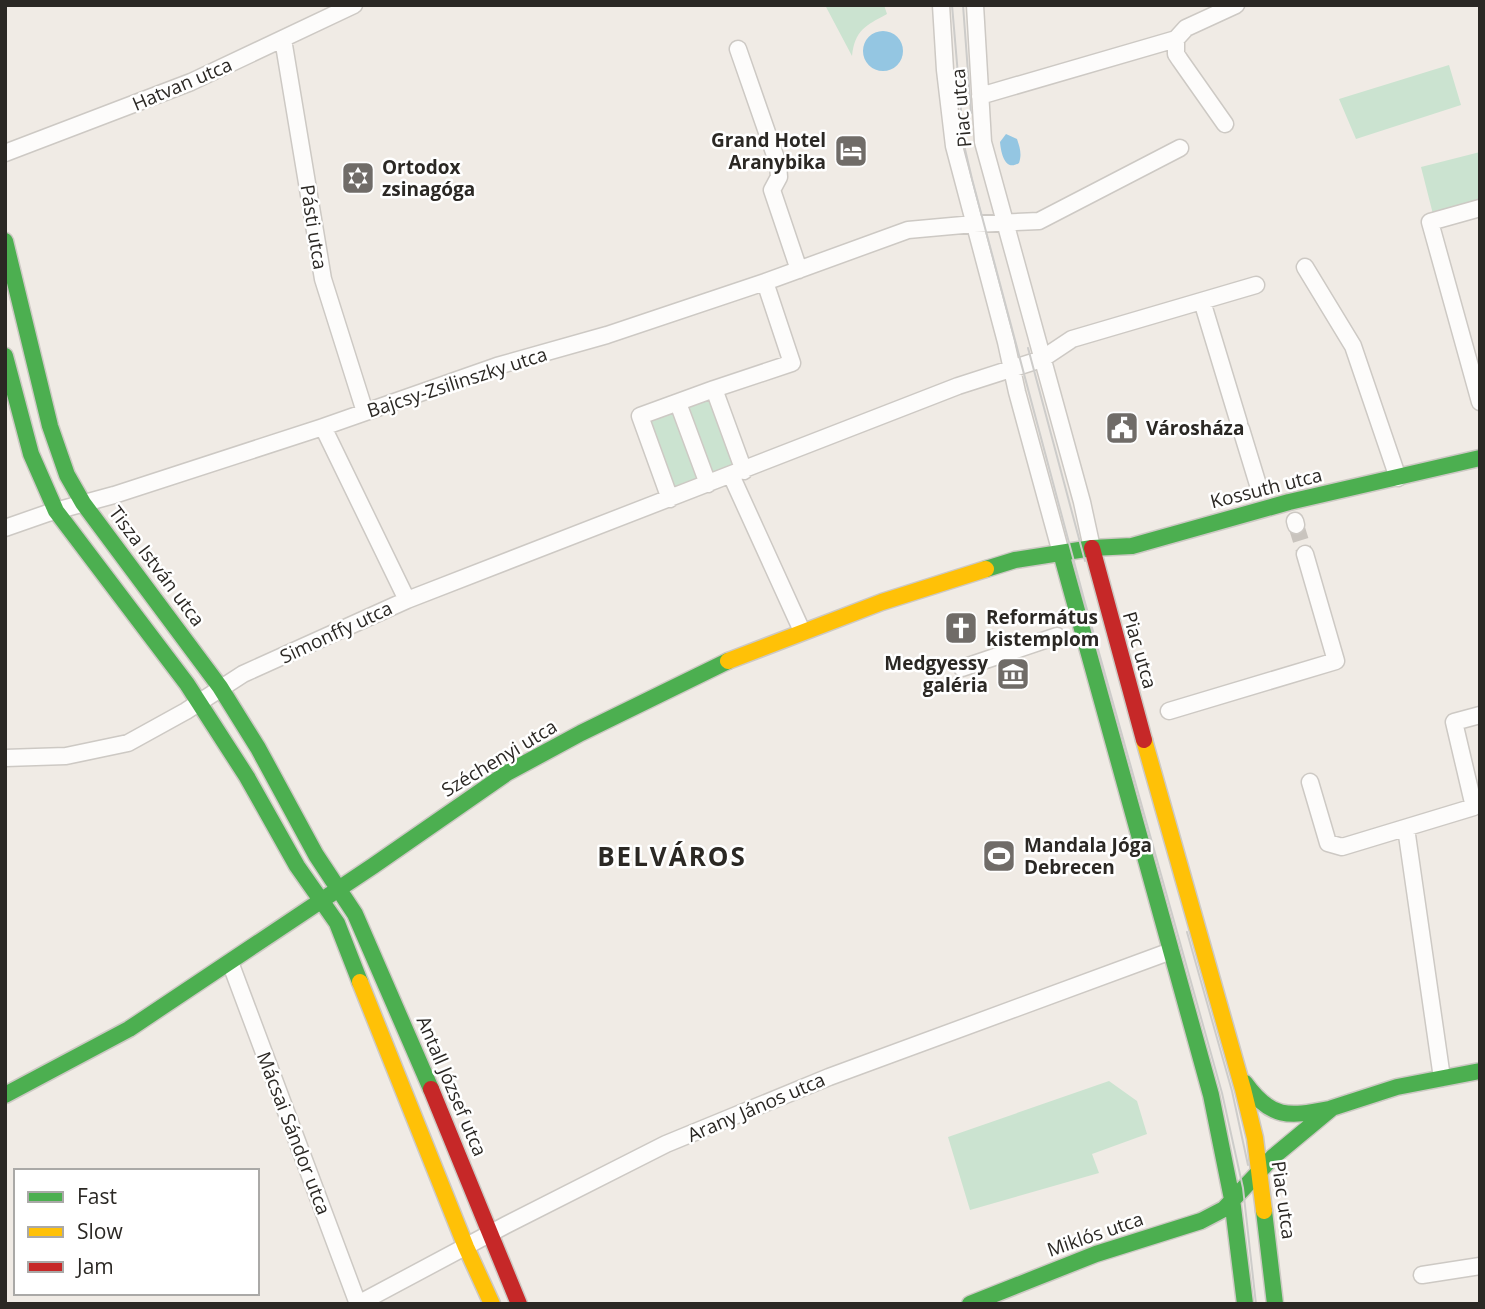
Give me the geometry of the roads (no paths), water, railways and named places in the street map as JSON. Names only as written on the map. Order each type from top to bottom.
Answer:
[{"type":"street","name":"Hatvan utca","points":[[5,153],[191,82],[354,5]]},
{"type":"street","name":"Piac utca","points":[[941,5],[954,146],[1061,553],[1213,1105],[1236,1220],[1245,1304]]},
{"type":"street","name":"Piac utca","points":[[975,5],[983,142],[1082,502],[1103,594],[1193,919],[1240,1074],[1255,1138],[1275,1304]]},
{"type":"street","points":[[980,96],[1176,39],[1186,28],[1236,5]]},
{"type":"street","name":"Pásti utca","points":[[283,38],[323,279],[365,412]]},
{"type":"street","points":[[1176,39],[1176,54],[1225,124]]},
{"type":"street","points":[[738,49],[778,164],[779,177],[772,190],[799,270]]},
{"type":"street","name":"Bajcsy-Zsilinszky utca","points":[[5,528],[323,427],[497,366],[607,335],[908,230],[1039,220],[1180,148]]},
{"type":"street","points":[[1480,208],[1430,222],[1480,402]]},
{"type":"street","name":"Tisza István utca","points":[[5,241],[50,426],[67,475],[83,503],[220,687],[338,889]]},
{"type":"street","points":[[1305,267],[1353,346],[1398,478]]},
{"type":"street","points":[[670,499],[640,416],[792,363],[765,282]]},
{"type":"street","points":[[738,473],[958,386],[1042,359],[1072,339],[1255,285]]},
{"type":"street","points":[[1202,301],[1259,488]]},
{"type":"street","points":[[5,356],[22,434],[40,482],[56,511],[199,702],[298,866],[337,923],[466,1247],[492,1304]]},
{"type":"street","points":[[714,389],[738,473],[802,631]]},
{"type":"street","points":[[678,403],[708,484]]},
{"type":"street","points":[[323,427],[407,600]]},
{"type":"street","name":"Kossuth utca","points":[[1061,553],[1132,546],[1289,502],[1480,458]]},
{"type":"street","name":"Simonffy utca","points":[[5,758],[65,756],[128,743],[243,674],[407,600],[738,473]]},
{"type":"street","name":"Széchenyi utca","points":[[5,1095],[129,1029],[507,773],[582,733],[745,653],[802,631],[882,602],[1015,560],[1061,553]]},
{"type":"street","points":[[1169,711],[1336,661],[1304,554]]},
{"type":"street","points":[[962,668],[1051,638]]},
{"type":"street","points":[[1310,782],[1328,843],[1342,847],[1474,807],[1454,722],[1480,715]]},
{"type":"street","points":[[1406,828],[1442,1078]]},
{"type":"street","name":"Antall József utca","points":[[338,889],[355,914],[412,1044],[519,1304]]},
{"type":"street","name":"Arany János utca","points":[[358,1304],[490,1233],[666,1144],[816,1082],[1171,951]]},
{"type":"street","name":"Mácsai Sándor utca","points":[[230,962],[358,1304]]},
{"type":"street","points":[[1240,1074],[1260,1104],[1292,1116],[1332,1108],[1397,1087],[1480,1071]]},
{"type":"street","name":"Miklós utca","points":[[970,1304],[1096,1254],[1201,1221],[1224,1209],[1273,1157],[1332,1108]]},
{"type":"street","points":[[1201,1221],[1236,1220],[1253,1227],[1269,1244]]},
{"type":"street","points":[[1422,1275],[1480,1266]]},
{"type":"water","points":[[883,31],[891,32],[897,37],[902,43],[902,59],[897,65],[891,70],[883,71],[875,70],[869,65],[864,59],[863,51],[864,43],[869,37],[875,32]]},
{"type":"water","points":[[1006,134],[1017,139],[1019,145],[1020,160],[1014,165],[1007,163],[1001,151],[1000,142]]},
{"type":"tunnel","points":[[1296,525],[1305,554]]},
{"type":"tram line","points":[[952,5],[964,145],[1084,599],[1222,1093],[1243,1188],[1256,1304]]},
{"type":"tram line","points":[[963,5],[971,113]]},
{"type":"tram line","points":[[1028,348],[1085,561]]},
{"type":"tram line","points":[[1187,932],[1232,1091],[1248,1165]]},
{"type":"place","name":"Grand Hotel Aranybika","points":[[851,151]]},
{"type":"place","name":"Ortodox zsinagóga","points":[[358,178]]},
{"type":"place","name":"Városháza","points":[[1122,428]]},
{"type":"place","name":"Református kistemplom","points":[[961,628]]},
{"type":"place","name":"Medgyessy galéria","points":[[1013,674]]},
{"type":"place","name":"Mandala Jóga Debrecen","points":[[999,856]]},
{"type":"district","name":"BELVÁROS","points":[[672,857]]}]
